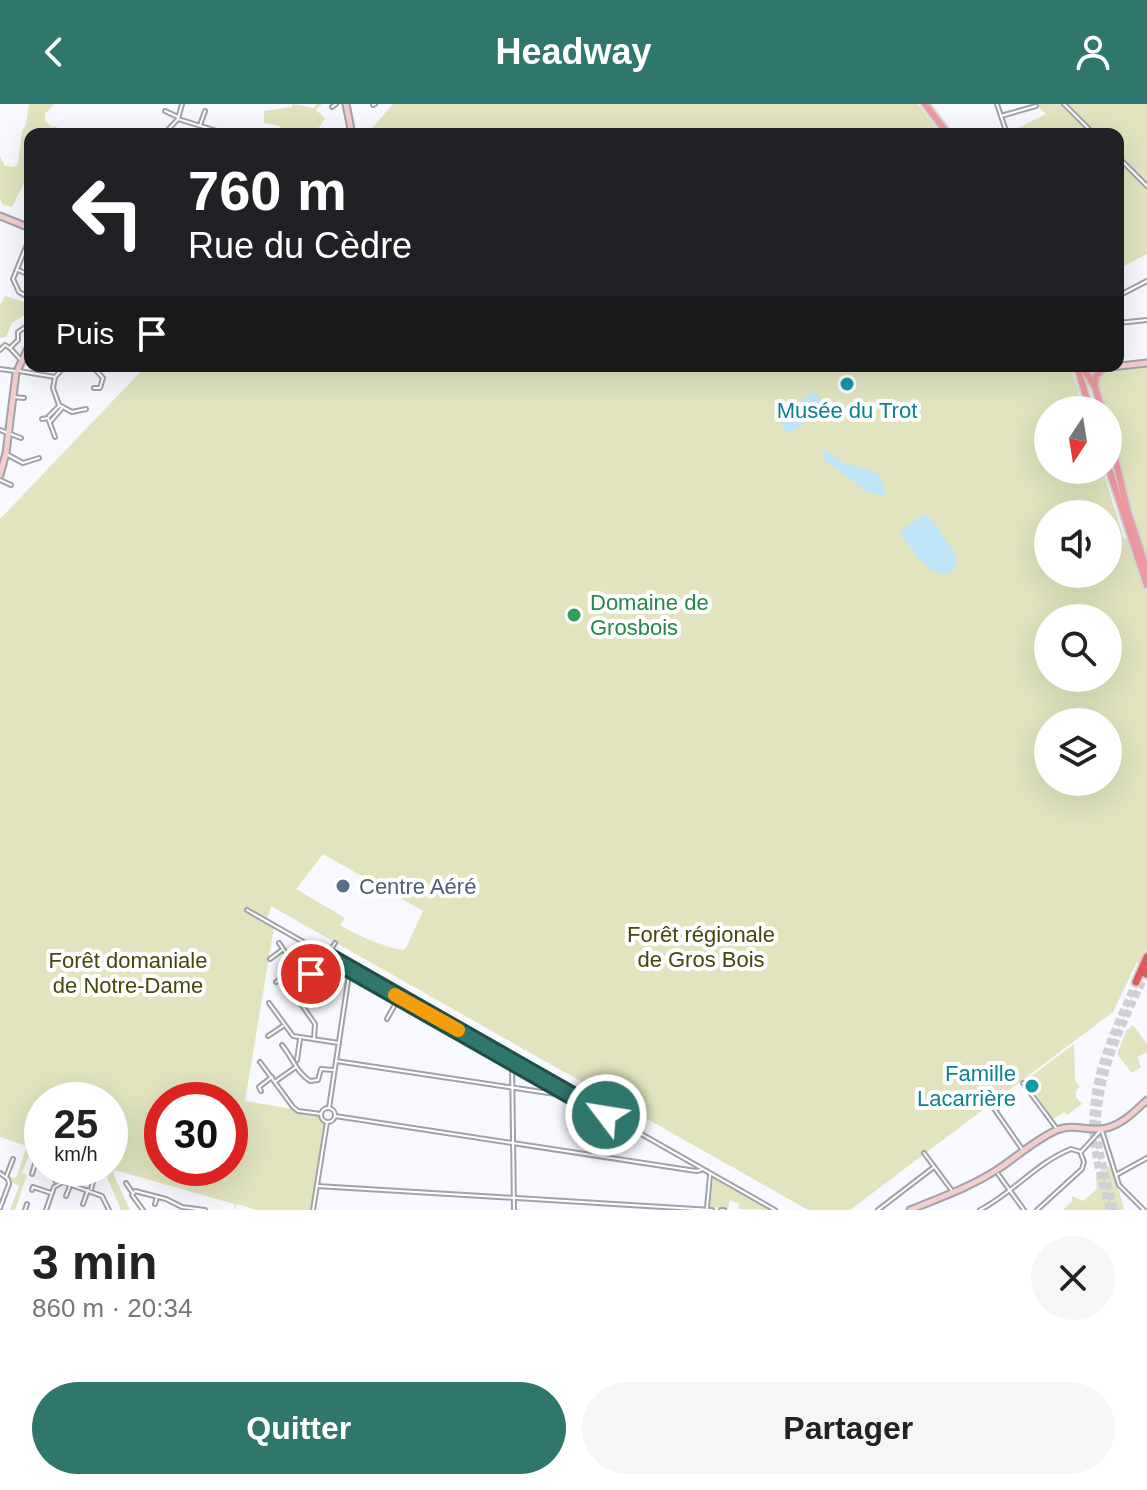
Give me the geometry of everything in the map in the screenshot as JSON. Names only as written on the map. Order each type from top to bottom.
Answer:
[{"type":"highway","points":[[1136,982],[1147,957]]},
{"type":"main road","points":[[927,104],[945,128]]},
{"type":"main road","points":[[345,106],[351,128]]},
{"type":"main road","points":[[0,216],[24,226]]},
{"type":"main road","points":[[0,478],[12,396],[24,355]]},
{"type":"main road","points":[[1124,367],[1147,364]]},
{"type":"main road","points":[[1083,372],[1088,396]]},
{"type":"main road","points":[[1084,372],[1098,396]]},
{"type":"main road","points":[[1095,387],[1099,372]]},
{"type":"main road","points":[[1114,484],[1147,585]]},
{"type":"main road","points":[[1121,484],[1147,570]]},
{"type":"main road","points":[[910,1210],[928,1205],[984,1178],[1057,1129],[1102,1129],[1124,1120],[1147,1100]]},
{"type":"street","points":[[169,128],[178,118],[182,104]]},
{"type":"street","points":[[332,107],[336,104]]},
{"type":"street","points":[[997,104],[1005,128]]},
{"type":"street","points":[[1064,104],[1088,128]]},
{"type":"street","points":[[1001,116],[1036,106]]},
{"type":"street","points":[[165,111],[207,128]]},
{"type":"street","points":[[200,126],[205,111]]},
{"type":"street","points":[[1124,163],[1147,186]]},
{"type":"street","points":[[24,252],[13,279],[19,292],[24,295]]},
{"type":"street","points":[[18,270],[24,272]]},
{"type":"street","points":[[1124,293],[1147,281]]},
{"type":"street","points":[[1124,322],[1147,320]]},
{"type":"street","points":[[10,348],[18,340],[18,332],[24,328]]},
{"type":"street","points":[[0,350],[5,345],[21,360]]},
{"type":"street","points":[[0,369],[55,377]]},
{"type":"street","points":[[60,372],[55,377],[54,396],[61,407],[72,412],[86,409]]},
{"type":"street","points":[[94,388],[100,388],[103,378],[98,372]]},
{"type":"street","points":[[12,396],[24,398]]},
{"type":"street","points":[[49,420],[61,407]]},
{"type":"street","points":[[42,419],[49,420]]},
{"type":"street","points":[[49,420],[55,437]]},
{"type":"street","points":[[0,430],[21,438]]},
{"type":"street","points":[[6,453],[23,463],[39,458]]},
{"type":"street","points":[[0,478],[11,485]]},
{"type":"street","points":[[247,910],[775,1210]]},
{"type":"street","points":[[279,943],[296,969]]},
{"type":"street","points":[[327,956],[335,943]]},
{"type":"street","points":[[270,959],[283,949]]},
{"type":"street","points":[[276,982],[320,952]]},
{"type":"street","points":[[304,964],[325,990]]},
{"type":"street","points":[[350,968],[329,1108],[335,1116],[696,1171],[702,1169]]},
{"type":"street","points":[[387,1019],[399,997]]},
{"type":"street","points":[[299,1001],[315,1024],[314,1040]]},
{"type":"street","points":[[269,1003],[293,1036],[339,1043]]},
{"type":"street","points":[[268,1036],[285,1024]]},
{"type":"street","points":[[275,1082],[296,1065],[300,1038]]},
{"type":"street","points":[[282,1045],[303,1077],[314,1082],[318,1080],[321,1069],[334,1070]]},
{"type":"street","points":[[289,1054],[298,1048]]},
{"type":"street","points":[[336,1061],[565,1096],[568,1092]]},
{"type":"street","points":[[512,1061],[514,1210]]},
{"type":"street","points":[[260,1062],[298,1111],[321,1114],[329,1108]]},
{"type":"street","points":[[261,1091],[259,1087],[273,1076]]},
{"type":"street","points":[[1023,1083],[1057,1129]]},
{"type":"street","points":[[995,1110],[1023,1150]]},
{"type":"street","points":[[321,1114],[327,1122]]},
{"type":"street","points":[[327,1122],[335,1116]]},
{"type":"street","points":[[313,1210],[327,1122]]},
{"type":"street","points":[[1081,1152],[1102,1129]]},
{"type":"street","points":[[1102,1129],[1119,1185],[1144,1210]]},
{"type":"street","points":[[980,1210],[1054,1157],[1071,1149],[1081,1152]]},
{"type":"street","points":[[1037,1210],[1082,1169],[1084,1162],[1081,1152]]},
{"type":"street","points":[[924,1153],[953,1193]]},
{"type":"street","points":[[1116,1175],[1147,1158]]},
{"type":"street","points":[[6,1178],[13,1159]]},
{"type":"street","points":[[878,1210],[934,1167]]},
{"type":"street","points":[[0,1173],[9,1184],[0,1208]]},
{"type":"street","points":[[706,1210],[710,1174]]},
{"type":"street","points":[[998,1174],[1024,1210]]},
{"type":"street","points":[[46,1210],[55,1186]]},
{"type":"street","points":[[66,1196],[71,1186]]},
{"type":"street","points":[[75,1186],[102,1196],[109,1210]]},
{"type":"street","points":[[83,1204],[91,1186]]},
{"type":"street","points":[[128,1186],[135,1202],[143,1210]]},
{"type":"street","points":[[317,1186],[712,1210]]},
{"type":"street","points":[[32,1190],[33,1187],[52,1193]]},
{"type":"street","points":[[133,1193],[137,1191],[157,1196],[182,1208],[205,1210]]},
{"type":"street","points":[[155,1204],[157,1196]]},
{"type":"street","points":[[25,1210],[27,1204]]},
{"type":"green space","points":[[29,104],[54,104],[45,114],[45,121],[57,128],[24,128]]},
{"type":"green space","points":[[293,104],[314,108],[316,104],[322,104],[316,110],[325,118],[319,128],[280,128],[264,123],[264,111],[291,107]]},
{"type":"green space","points":[[393,104],[918,104],[936,128],[372,128]]},
{"type":"green space","points":[[1035,104],[1147,104],[1147,254],[1124,266],[1124,128],[1018,128],[1046,114]]},
{"type":"green space","points":[[24,128],[24,183],[12,207],[3,205],[0,199],[0,156],[5,166],[18,164]]},
{"type":"green space","points":[[5,296],[24,302],[24,316],[12,323],[6,337],[0,338],[0,305]]},
{"type":"green space","points":[[1147,367],[1147,559],[1122,472],[1122,396],[1101,396],[1098,378],[1105,373]]},
{"type":"green space","points":[[140,372],[1073,372],[1080,396],[1034,396],[1034,484],[1107,484],[1112,500],[1034,500],[1034,588],[1122,588],[1122,532],[1134,549],[1147,592],[1147,950],[1141,964],[1137,962],[1113,1012],[850,1210],[808,1210],[271,906],[267,920],[274,927],[248,1083],[144,1082],[144,1178],[128,1174],[128,1082],[24,1082],[24,1145],[0,1137],[0,519]],"holes":[[[323,854],[423,911],[406,948],[402,950],[378,943],[347,929],[340,925],[345,918],[296,889]]]},
{"type":"green space","points":[[1133,1025],[1147,1044],[1147,1052],[1137,1057],[1141,1067],[1132,1073],[1117,1054],[1126,1031]]},
{"type":"green space","points":[[1074,1044],[1075,1080],[1080,1087],[1076,1090],[1076,1097],[1082,1104],[1067,1115],[1064,1112],[1053,1119],[1026,1080]]},
{"type":"green space","points":[[248,1102],[316,1113],[325,1122],[313,1210],[257,1210],[237,1204],[235,1210],[234,1204],[171,1186],[248,1186]]},
{"type":"green space","points":[[24,1155],[24,1184],[15,1210],[10,1210],[19,1186],[8,1177],[16,1178]]},
{"type":"green space","points":[[1109,1165],[1124,1210],[1063,1210],[1072,1201],[1072,1196],[1083,1201],[1097,1189],[1096,1176]]},
{"type":"green space","points":[[713,1178],[769,1210],[738,1209],[739,1204],[730,1200],[728,1209],[710,1207]]},
{"type":"green space","points":[[111,1186],[119,1186],[130,1210],[121,1210]]},
{"type":"water","points":[[816,390],[817,397],[827,405],[790,433],[783,429],[779,418]]},
{"type":"water","points":[[823,449],[842,462],[877,474],[884,486],[885,496],[868,492],[823,459]]},
{"type":"water","points":[[922,515],[928,516],[956,554],[955,568],[948,574],[933,571],[902,536],[903,529]]},
{"type":"tunnel","points":[[1114,1210],[1099,1144],[1100,1099],[1110,1056],[1146,974]]},
{"type":"tunnel","points":[[1109,1209],[1095,1151],[1094,1099],[1104,1059],[1136,982]]},
{"type":"slow traffic","points":[[395,995],[458,1030]]},
{"type":"place","name":"Musée du Trot","points":[[847,384]]},
{"type":"place","name":"Domaine de Grosbois","points":[[574,615]]},
{"type":"place","name":"Centre Aéré","points":[[343,886]]},
{"type":"place","name":"Famille Lacarrière","points":[[1032,1086]]},
{"type":"route","points":[[311,974],[304,964],[320,952],[606,1115]]},
{"type":"park label","name":"Forêt régionale de Gros Bois","points":[[701,946]]},
{"type":"park label","name":"Forêt domaniale de Notre-Dame","points":[[128,972]]}]
